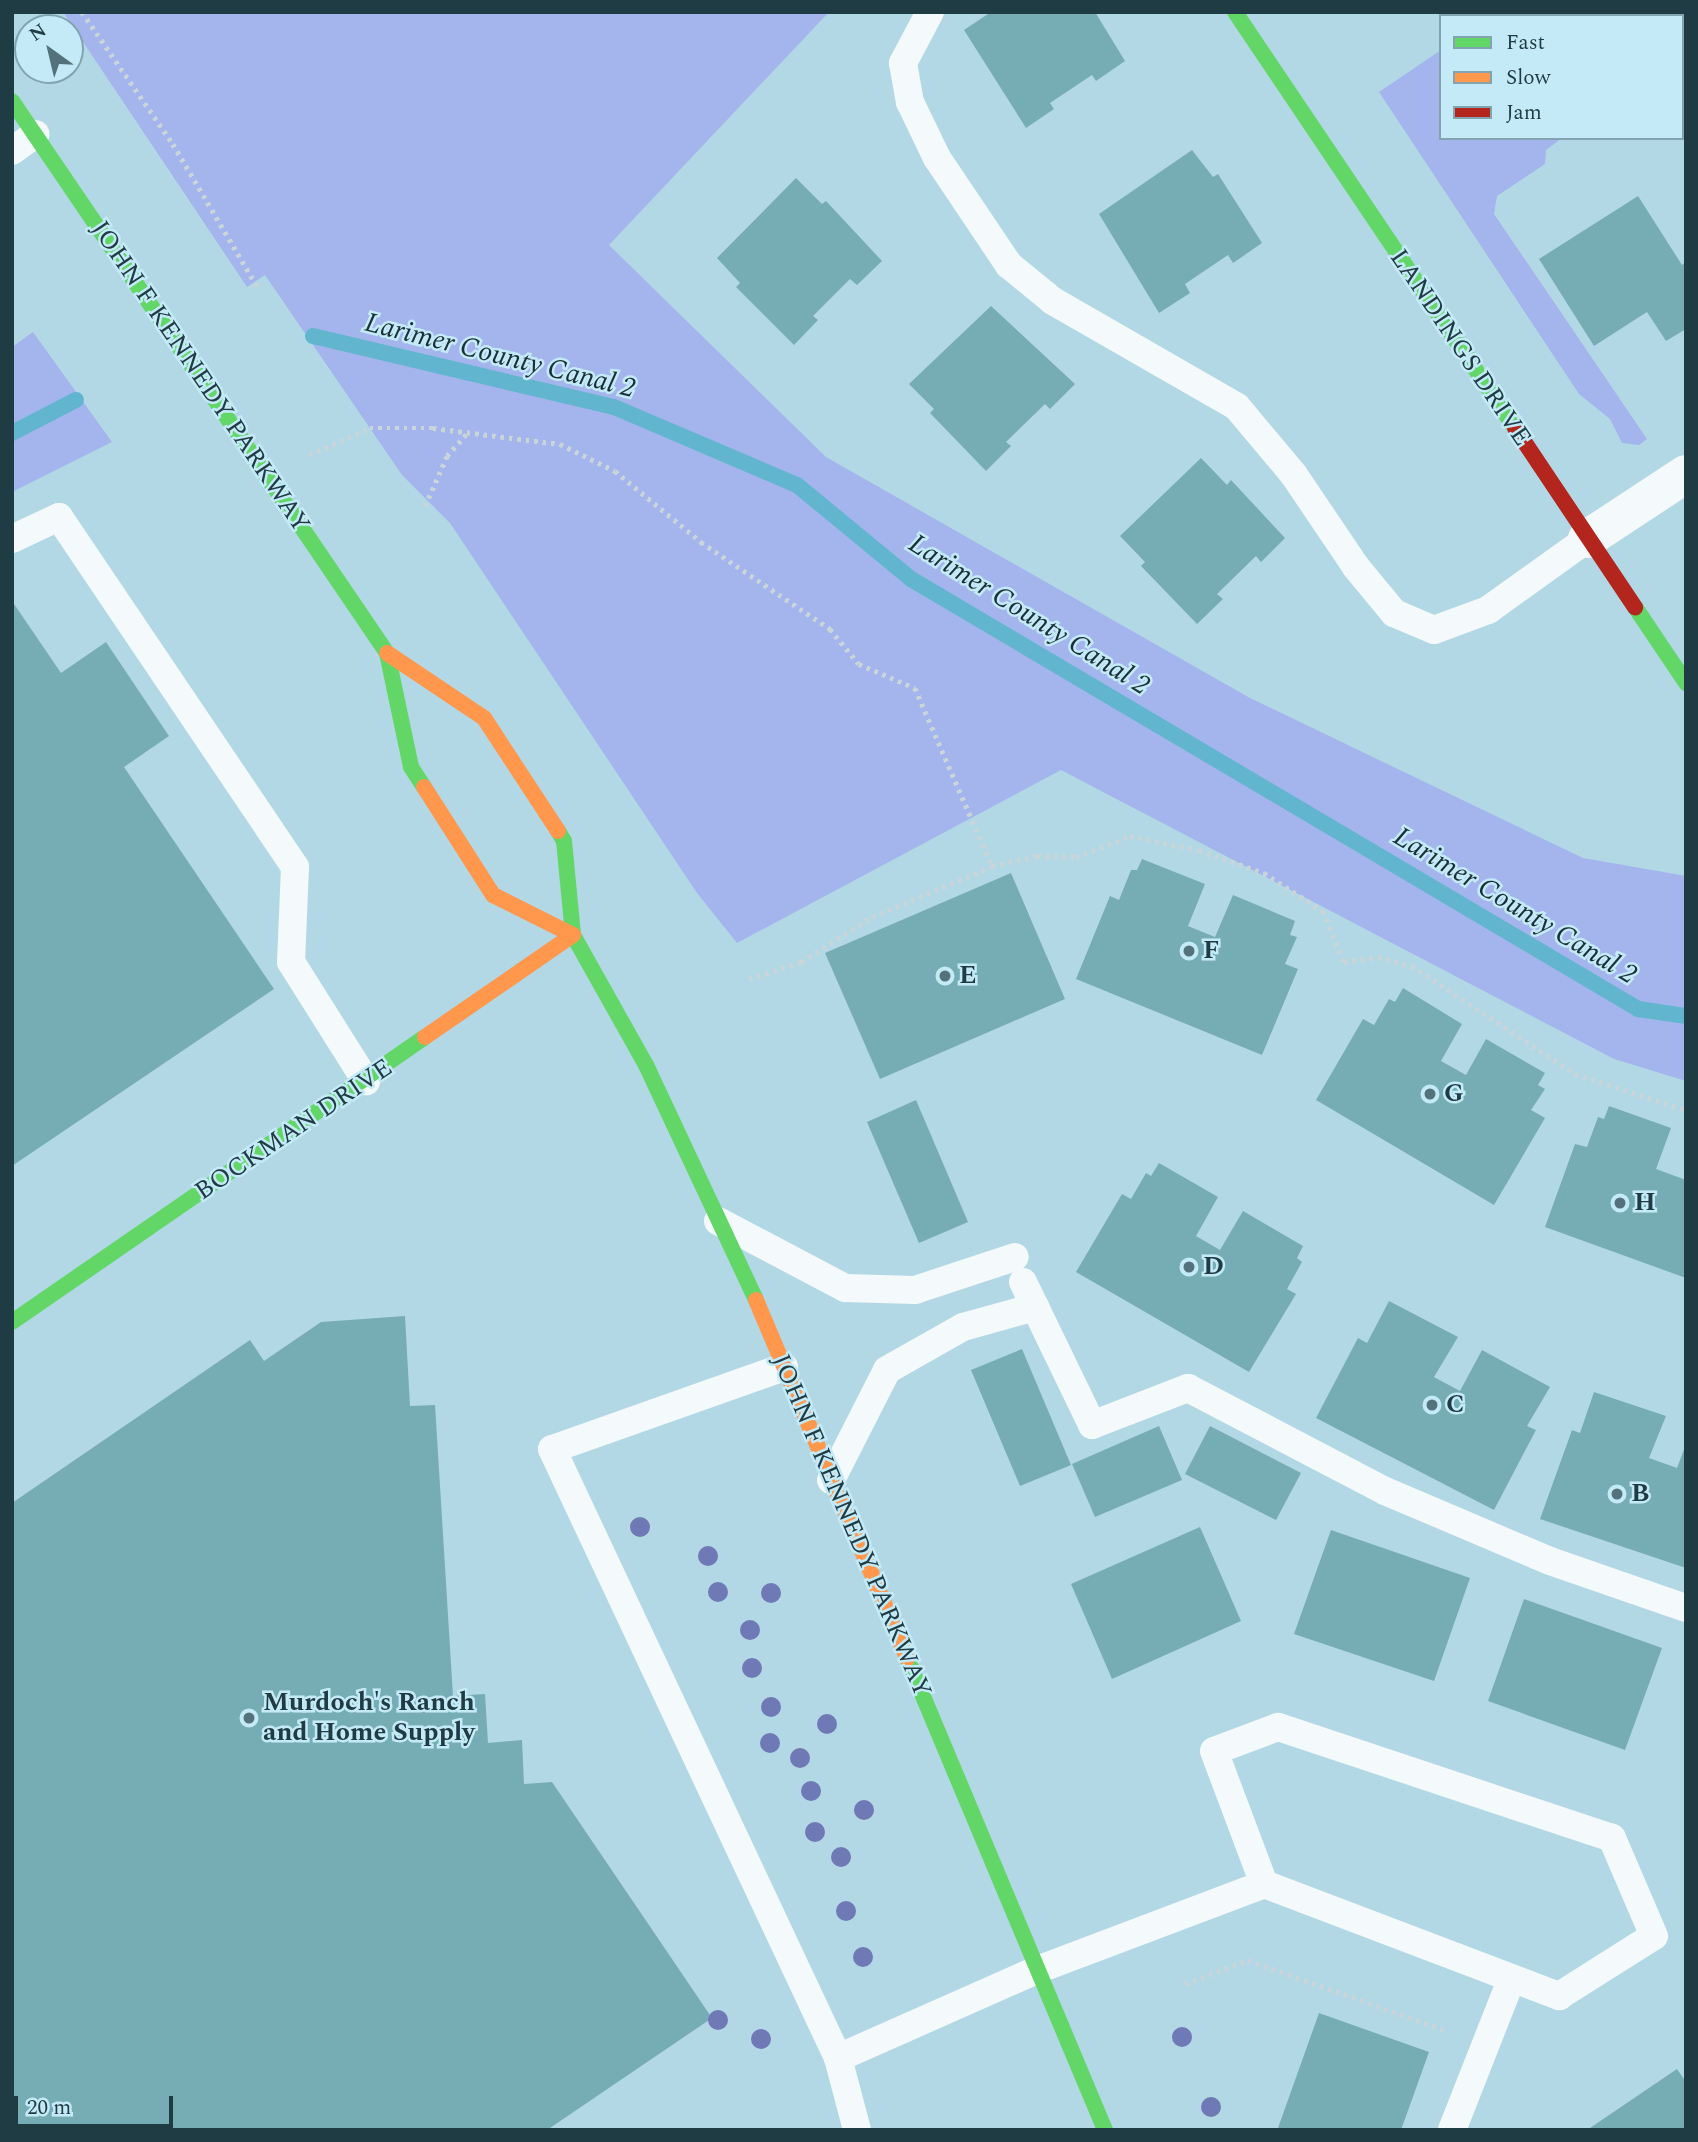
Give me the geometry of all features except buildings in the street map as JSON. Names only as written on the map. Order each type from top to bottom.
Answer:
[{"type":"street","name":"LANDINGS DRIVE","points":[[1235,12],[1686,683]]},
{"type":"street","name":"JOHN F KENNEDY PARKWAY","points":[[12,101],[387,653],[484,718],[565,841],[573,934],[646,1065],[784,1367],[1105,2130]]},
{"type":"street","points":[[1587,539],[1686,474]]},
{"type":"street","name":"JOHN F KENNEDY PARKWAY","points":[[387,653],[411,767],[493,895],[573,934]]},
{"type":"street","name":"BOCKMAN DRIVE","points":[[12,1322],[366,1081],[573,934]]},
{"type":"lane","points":[[930,12],[903,63],[910,102],[937,158],[1009,265],[1053,301],[1237,407],[1294,475],[1394,613],[1434,630],[1488,610],[1587,539]]},
{"type":"lane","points":[[12,151],[35,134]]},
{"type":"lane","points":[[12,538],[59,517],[295,867],[291,962],[366,1081]]},
{"type":"lane","points":[[718,1221],[845,1288],[915,1290],[1024,1282]]},
{"type":"lane","points":[[831,1480],[887,1370],[963,1328],[1024,1282]]},
{"type":"lane","points":[[1024,1282],[1092,1425],[1188,1388],[1385,1491],[1550,1561],[1686,1608]]},
{"type":"lane","points":[[784,1367],[552,1449],[838,2058],[857,2130]]},
{"type":"lane","points":[[838,2058],[1037,1970],[1264,1884],[1559,1996],[1654,1936],[1612,1838],[1278,1727],[1214,1751],[1264,1884]]},
{"type":"lane","points":[[1452,2130],[1512,1978]]},
{"type":"path","points":[[82,12],[173,144],[257,286]]},
{"type":"path","points":[[266,474],[370,428],[467,433],[560,444],[615,471],[701,542],[830,629],[859,664],[915,688],[969,819],[992,866]]},
{"type":"path","points":[[425,506],[447,456],[467,433]]},
{"type":"path","points":[[748,979],[801,962],[872,917],[992,866],[1037,856],[1076,857],[1130,836],[1199,850],[1264,873],[1323,911],[1343,962],[1378,957],[1412,966],[1575,1074],[1686,1110]]},
{"type":"path","points":[[1185,1984],[1248,1960],[1450,2032],[1446,2042]]},
{"type":"shaded area","points":[[63,12],[829,12],[609,245],[826,457],[1250,698],[1583,858],[1686,876],[1686,1081],[1614,1059],[1061,770],[737,943],[697,893],[450,523],[402,475],[265,275],[247,287],[84,43],[84,14]]},
{"type":"shaded area","points":[[1494,12],[1685,12],[1587,14],[1492,14]]},
{"type":"shaded area","points":[[1439,51],[1439,140],[1559,140],[1546,150],[1545,164],[1497,196],[1494,214],[1647,439],[1639,445],[1622,443],[1610,419],[1579,394],[1379,92]]},
{"type":"shaded area","points":[[33,332],[112,442],[12,492],[12,347]]},
{"type":"waterway","name":"Larimer County Canal 2","points":[[313,336],[614,407],[797,485],[911,579],[1638,1009],[1686,1016]]},
{"type":"waterway","name":"Larimer County Canal 2","points":[[12,433],[76,400]]},
{"type":"traffic: fast","points":[[1235,12],[1515,428]]},
{"type":"traffic: fast","points":[[12,101],[387,653],[411,767],[424,787]]},
{"type":"traffic: fast","points":[[1635,607],[1686,683]]},
{"type":"traffic: fast","points":[[558,831],[564,841],[573,935],[646,1065],[756,1300]]},
{"type":"traffic: fast","points":[[12,1322],[425,1037]]},
{"type":"traffic: fast","points":[[907,1658],[1105,2130]]},
{"type":"traffic: slow","points":[[387,653],[484,718],[558,831]]},
{"type":"traffic: slow","points":[[424,787],[493,895],[573,935]]},
{"type":"traffic: slow","points":[[425,1037],[573,935]]},
{"type":"traffic: slow","points":[[756,1300],[907,1658]]},
{"type":"traffic: jam","points":[[1515,428],[1635,607]]},
{"type":"place","name":"F","points":[[1189,951]]},
{"type":"place","name":"E","points":[[945,976]]},
{"type":"place","name":"G","points":[[1430,1094]]},
{"type":"place","name":"H","points":[[1620,1203]]},
{"type":"place","name":"D","points":[[1189,1267]]},
{"type":"place","name":"C","points":[[1432,1405]]},
{"type":"place","name":"B","points":[[1617,1494]]},
{"type":"place","name":"Murdoch's Ranch and Home Supply","points":[[249,1718]]}]
